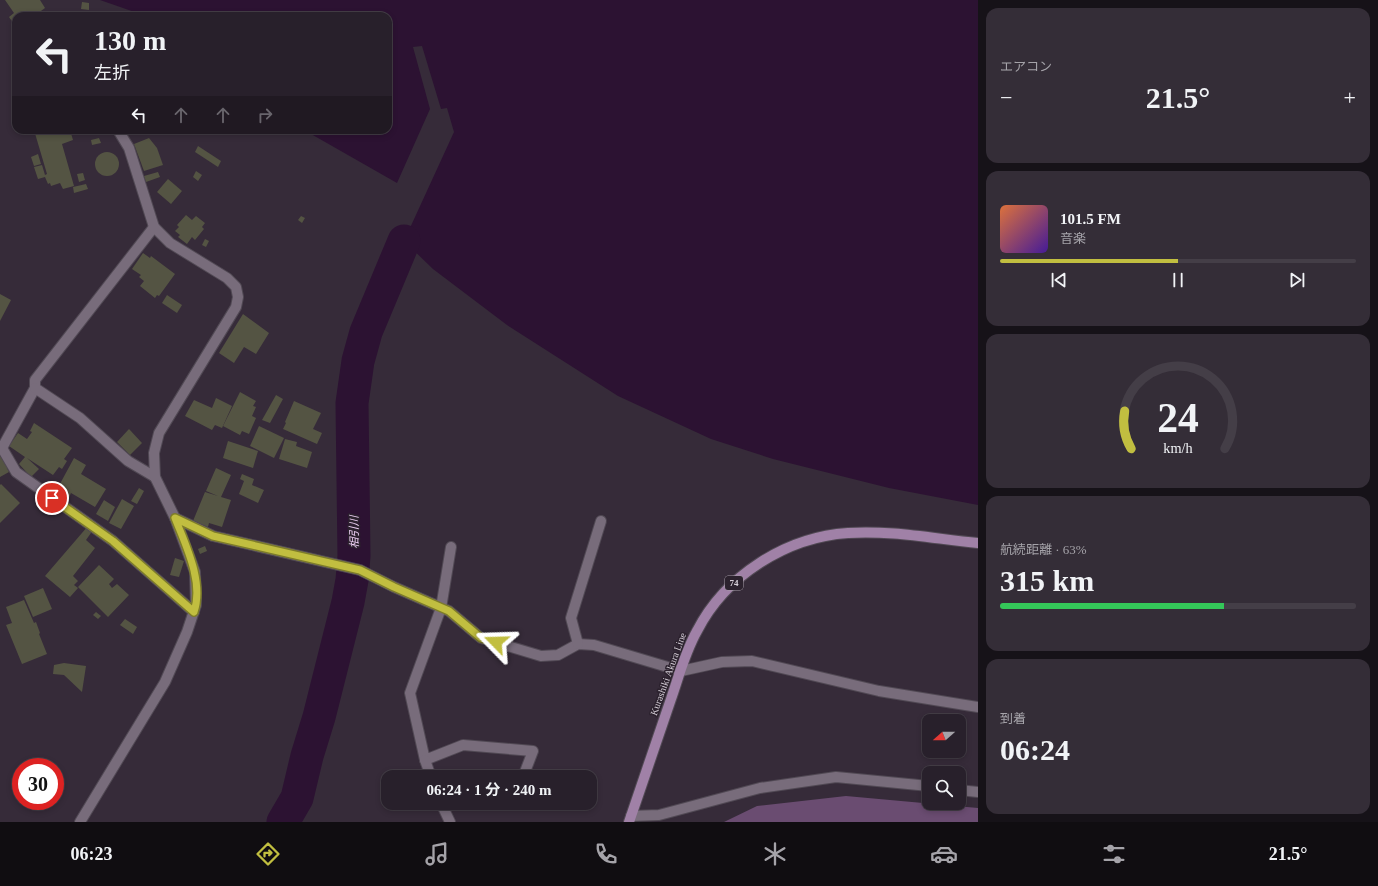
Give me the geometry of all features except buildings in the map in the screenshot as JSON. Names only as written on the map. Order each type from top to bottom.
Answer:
[{"type":"main road","name":"Kurashiki Akura Line","points":[[630,819],[684,661],[697,630],[714,603],[740,577],[763,561],[789,547],[817,538],[848,533],[889,534],[978,543]]},
{"type":"street","points":[[80,822],[165,682],[194,612],[196,605],[195,572],[175,518],[155,477],[154,453],[160,433],[236,307],[238,297],[236,287],[227,278],[170,243],[154,227],[129,148],[120,134]]},
{"type":"street","points":[[154,227],[35,380],[35,388],[1,449],[16,472],[113,541],[194,612]]},
{"type":"street","points":[[35,388],[80,418],[128,461],[155,477]]},
{"type":"street","points":[[175,518],[213,536],[360,570],[394,587],[449,611],[481,638],[541,656],[558,655],[578,644],[594,645],[681,671],[722,662],[752,661],[879,691],[978,707]]},
{"type":"street","points":[[578,644],[571,618],[601,521]]},
{"type":"street","points":[[429,770],[410,693],[442,608],[451,546]]},
{"type":"street","points":[[425,760],[463,745],[533,752],[526,770]]},
{"type":"street","points":[[630,819],[659,815],[760,788],[836,777],[922,785]]},
{"type":"street","points":[[966,791],[978,792]]},
{"type":"street","points":[[445,810],[450,822]]},
{"type":"shaded area","points":[[100,0],[978,0],[978,505],[889,488],[773,459],[711,439],[618,396],[507,325],[433,269],[404,241],[454,132],[447,108],[441,109],[422,46],[413,47],[430,109],[397,183],[311,134],[392,134],[392,12],[134,12]]},
{"type":"shaded area","points":[[846,796],[922,803],[922,810],[966,810],[966,807],[978,808],[978,822],[724,822],[757,806]]},
{"type":"waterway","name":"相引川","points":[[283,822],[297,798],[307,756],[319,717],[348,602],[352,580],[354,556],[352,403],[358,361],[366,332],[404,241]]},
{"type":"route","points":[[52,498],[113,541],[194,612],[196,605],[195,572],[175,518],[213,536],[360,570],[394,587],[449,611],[481,638],[496,642]]}]
